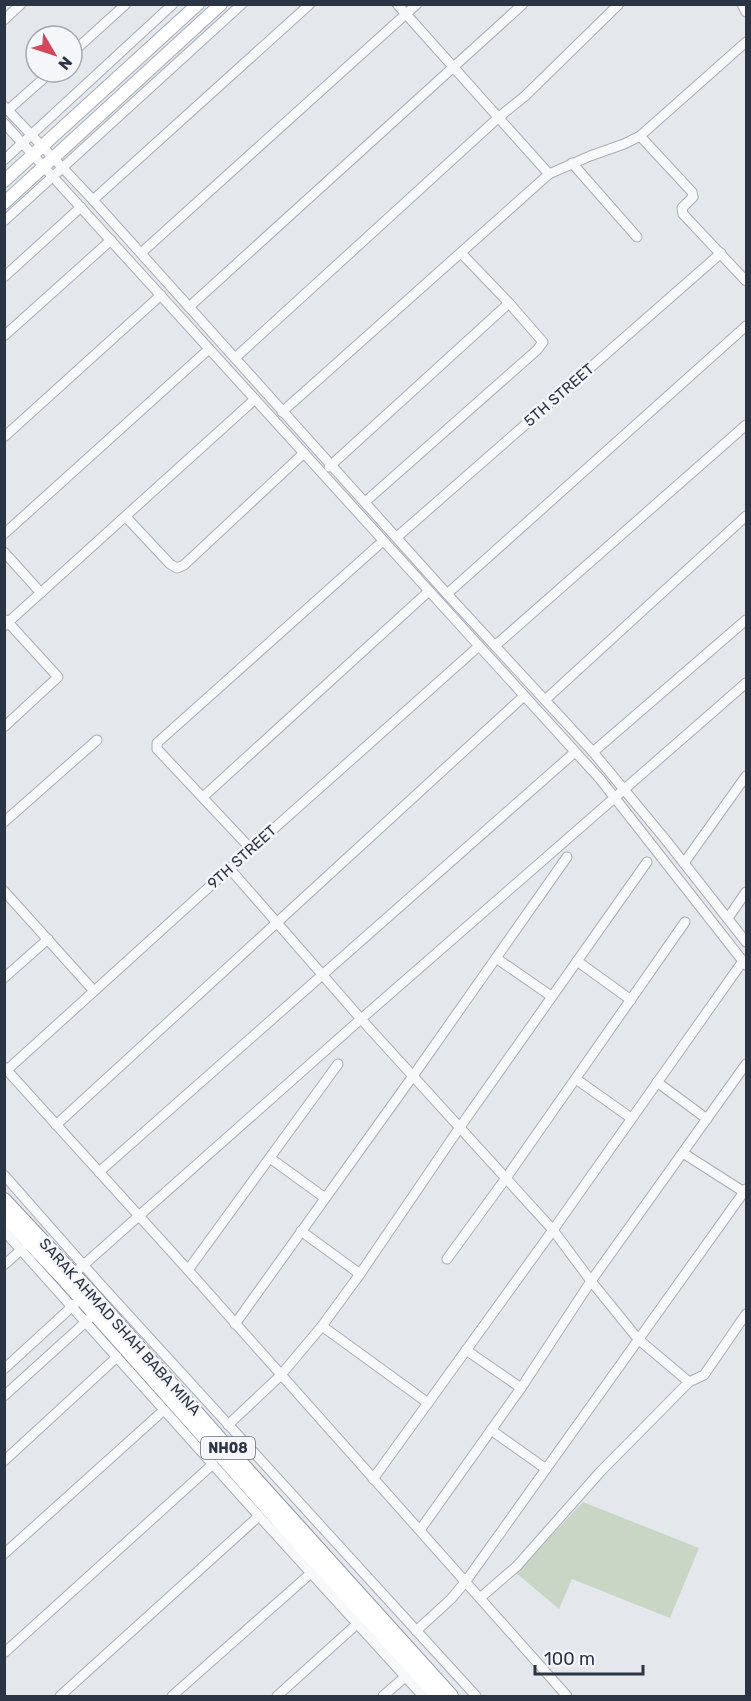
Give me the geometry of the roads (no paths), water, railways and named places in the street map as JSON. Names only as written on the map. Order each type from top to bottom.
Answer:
[{"type":"highway","name":"SARAK AHMAD SHAH BABA MINA","points":[[4,1200],[75,1273],[239,1461],[451,1696]]},
{"type":"highway","name":"NH08","points":[[4,1215],[75,1273],[77,1302],[438,1696]]},
{"type":"main road","points":[[4,181],[198,4]]},
{"type":"main road","points":[[4,203],[50,167],[221,4]]},
{"type":"street","points":[[4,20],[21,4]]},
{"type":"street","points":[[84,42],[126,4]]},
{"type":"street","points":[[4,160],[173,4]]},
{"type":"street","points":[[62,168],[242,4]]},
{"type":"street","points":[[93,200],[310,4]]},
{"type":"street","points":[[397,4],[549,174]]},
{"type":"street","points":[[141,253],[417,4]]},
{"type":"street","points":[[189,307],[523,4]]},
{"type":"street","points":[[235,358],[499,117],[525,96],[619,4]]},
{"type":"street","points":[[742,4],[747,12]]},
{"type":"street","points":[[282,412],[549,174],[624,144],[640,135],[747,42]]},
{"type":"street","points":[[36,84],[6,108],[32,135],[38,150],[81,207],[575,752],[614,797],[745,963],[631,1118],[373,1479]]},
{"type":"street","points":[[4,123],[23,143],[38,150]]},
{"type":"street","points":[[640,135],[692,192],[693,197],[682,208],[683,214],[747,281]]},
{"type":"street","points":[[572,164],[637,237]]},
{"type":"street","points":[[50,167],[62,168],[93,200],[282,412],[593,752],[747,942]]},
{"type":"street","points":[[4,221],[50,167]]},
{"type":"street","points":[[4,277],[81,207]]},
{"type":"street","points":[[4,336],[111,240]]},
{"type":"street","points":[[365,502],[537,350],[543,342],[461,253]]},
{"type":"street","name":"5TH STREET","points":[[397,537],[721,253]]},
{"type":"street","points":[[4,437],[161,296]]},
{"type":"street","points":[[322,473],[509,303]]},
{"type":"street","points":[[447,594],[747,326]]},
{"type":"street","points":[[4,534],[209,349]]},
{"type":"street","points":[[4,727],[58,678],[6,622],[126,517],[255,399]]},
{"type":"street","points":[[496,645],[747,425]]},
{"type":"street","points":[[126,517],[170,564],[177,568],[184,565],[304,453]]},
{"type":"street","points":[[545,700],[747,516]]},
{"type":"street","points":[[251,849],[157,748],[157,743],[383,541]]},
{"type":"street","points":[[4,552],[41,592]]},
{"type":"street","points":[[203,797],[429,591]]},
{"type":"street","points":[[593,752],[747,620]]},
{"type":"street","name":"9TH STREET","points":[[6,1068],[479,646]]},
{"type":"street","points":[[75,1273],[361,1019],[747,683]]},
{"type":"street","points":[[56,1125],[524,696]]},
{"type":"street","points":[[4,822],[97,741]]},
{"type":"street","points":[[99,1172],[575,752]]},
{"type":"street","points":[[684,863],[747,776]]},
{"type":"street","points":[[235,1324],[567,857]]},
{"type":"street","points":[[228,1425],[280,1376],[322,1326],[646,862]]},
{"type":"street","points":[[230,869],[361,1019],[553,1230],[638,1339],[689,1382]]},
{"type":"street","points":[[4,891],[94,991]]},
{"type":"street","points":[[728,918],[747,892]]},
{"type":"street","points":[[447,1259],[685,922]]},
{"type":"street","points":[[4,978],[48,939]]},
{"type":"street","points":[[496,958],[551,996]]},
{"type":"street","points":[[577,961],[631,1000]]},
{"type":"street","points":[[188,1270],[338,1064]]},
{"type":"street","points":[[420,1530],[521,1389],[591,1281],[747,1064]]},
{"type":"street","points":[[6,1068],[567,1696]]},
{"type":"street","points":[[576,1079],[631,1118]]},
{"type":"street","points":[[657,1082],[707,1119]]},
{"type":"street","points":[[416,1631],[452,1599],[466,1581],[745,1190],[683,1153]]},
{"type":"street","points":[[270,1158],[325,1198]]},
{"type":"street","points":[[4,1175],[75,1273],[228,1425],[476,1696]]},
{"type":"street","points":[[4,1231],[77,1302],[4,1369]]},
{"type":"street","points":[[301,1231],[360,1274]]},
{"type":"street","points":[[4,1265],[22,1249]]},
{"type":"street","points":[[480,1598],[517,1566],[601,1472],[689,1382],[704,1375],[747,1314]]},
{"type":"street","points":[[4,1396],[91,1318],[117,1357],[423,1696]]},
{"type":"street","points":[[322,1326],[428,1403]]},
{"type":"street","points":[[466,1350],[521,1389]]},
{"type":"street","points":[[4,1461],[117,1357]]},
{"type":"street","points":[[4,1554],[164,1410]]},
{"type":"street","points":[[491,1430],[546,1469]]},
{"type":"street","points":[[4,1653],[213,1464]]},
{"type":"street","points":[[60,1696],[259,1516]]},
{"type":"street","points":[[172,1696],[311,1572]]},
{"type":"street","points":[[277,1696],[357,1624]]},
{"type":"street","points":[[383,1696],[405,1677]]}]
